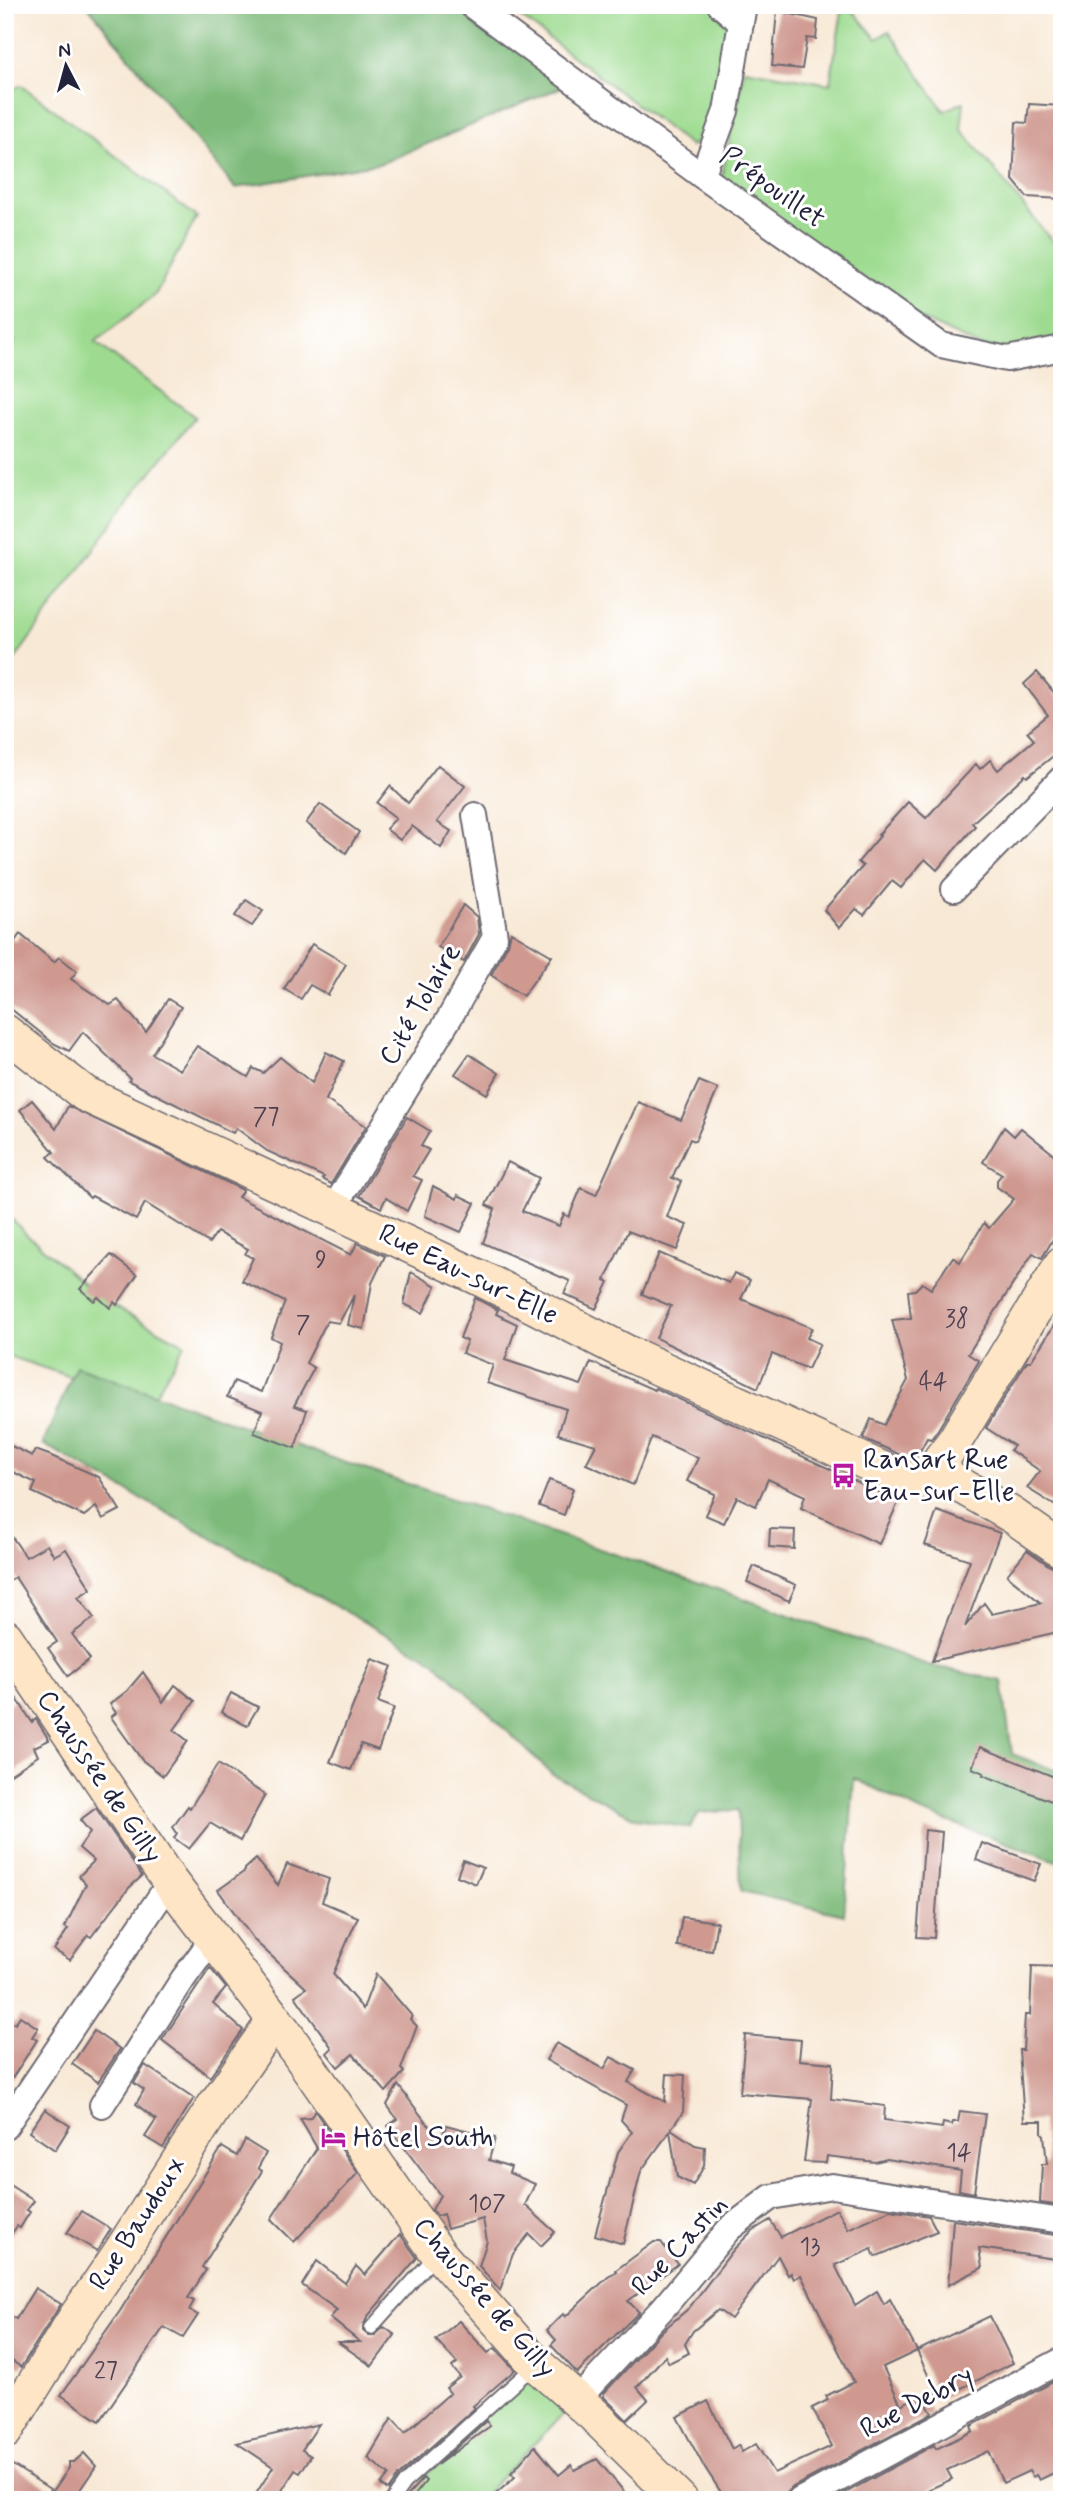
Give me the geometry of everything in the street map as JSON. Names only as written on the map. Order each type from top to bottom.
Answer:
[{"type":"street","name":"Prépouillet","points":[[471,5],[702,176],[941,345],[1007,359],[1062,348]]},
{"type":"street","points":[[702,176],[726,111],[742,14],[720,5]]},
{"type":"street","points":[[954,889],[1062,778]]},
{"type":"street","name":"Cité Tolaire","points":[[333,1209],[450,1017],[495,937],[475,815]]},
{"type":"street","name":"Rue Eau-sur-Elle","points":[[5,1032],[85,1094],[478,1278],[626,1353],[901,1478],[923,1481],[946,1478]]},
{"type":"street","points":[[1062,1264],[954,1442],[940,1459],[946,1478],[1012,1515],[1062,1550]]},
{"type":"street","name":"Chaussée de Gilly","points":[[5,1637],[170,1882],[275,2020],[438,2253],[536,2364],[680,2500]]},
{"type":"street","name":"Chaussée de Gilly","points":[[5,2127],[170,1882]]},
{"type":"street","points":[[102,2105],[183,1979],[213,1938]]},
{"type":"street","name":"Rue Baudoux","points":[[5,2431],[214,2107],[275,2020]]},
{"type":"street","name":"Rue Castin","points":[[577,2400],[664,2307],[729,2229],[771,2197],[832,2186],[1062,2221]]},
{"type":"street","name":"Rue Debry","points":[[800,2500],[1062,2360]]},
{"type":"lane","points":[[372,2328],[438,2253]]},
{"type":"lane","points":[[392,2500],[404,2483],[536,2364]]},
{"type":"green space","points":[[87,5],[475,5],[574,82],[382,163],[235,188]]},
{"type":"green space","points":[[505,5],[744,5],[722,123],[691,146]]},
{"type":"green space","points":[[843,5],[848,5],[877,39],[889,31],[944,111],[964,102],[961,129],[1062,253],[1062,344],[1007,359],[918,318],[721,180],[744,69],[830,84]]},
{"type":"green space","points":[[21,85],[197,217],[155,295],[95,342],[195,417],[132,496],[5,673],[5,363],[15,341],[5,334],[5,94]]},
{"type":"green space","points":[[5,1212],[25,1233],[105,1302],[185,1344],[155,1395],[77,1367],[71,1377],[5,1355]]},
{"type":"green space","points":[[76,1366],[343,1462],[706,1585],[928,1665],[1002,1681],[1012,1754],[1062,1773],[1062,1863],[922,1812],[854,1778],[844,1915],[741,1891],[738,1810],[699,1813],[689,1828],[637,1819],[552,1774],[434,1661],[43,1444]]},
{"type":"green space","points":[[536,2364],[577,2400],[479,2500],[409,2500],[448,2443]]},
{"type":"building","points":[[777,11],[818,20],[816,39],[807,38],[802,69],[772,66]]},
{"type":"building","points":[[1029,104],[1062,106],[1062,199],[1027,197],[1013,180],[1016,122],[1027,123]]},
{"type":"building","points":[[1037,672],[1062,702],[1062,749],[1027,777],[1025,775],[972,823],[975,826],[937,870],[925,859],[901,888],[892,881],[864,915],[856,909],[839,928],[824,910],[863,866],[858,862],[908,802],[926,818],[976,764],[980,769],[990,760],[998,770],[1034,740],[1027,732],[1048,715],[1024,684]]},
{"type":"building","points":[[438,765],[465,786],[437,822],[451,831],[441,848],[412,826],[400,840],[386,829],[396,818],[377,803],[390,786],[408,803]]},
{"type":"building","points":[[320,804],[359,832],[346,853],[306,823]]},
{"type":"building","points":[[246,900],[263,911],[252,926],[235,916]]},
{"type":"building","points":[[463,905],[477,917],[479,934],[464,962],[438,947]]},
{"type":"building","points":[[5,932],[15,941],[20,934],[54,962],[59,957],[77,971],[71,979],[110,1005],[118,1000],[146,1032],[168,999],[181,1007],[152,1054],[180,1070],[197,1046],[248,1077],[253,1068],[263,1073],[280,1057],[312,1083],[326,1052],[344,1061],[326,1100],[366,1126],[331,1184],[322,1179],[324,1177],[267,1151],[236,1128],[233,1133],[129,1081],[130,1078],[83,1032],[69,1051],[53,1043],[5,1004]]},
{"type":"building","points":[[511,932],[552,956],[523,996],[491,975],[508,944]]},
{"type":"building","points":[[312,944],[346,964],[328,995],[310,985],[301,999],[284,989]]},
{"type":"building","points":[[469,1054],[499,1073],[487,1094],[455,1074]]},
{"type":"building","points":[[699,1081],[718,1089],[695,1141],[690,1139],[672,1178],[681,1181],[667,1217],[687,1225],[677,1250],[628,1231],[605,1280],[609,1282],[596,1309],[564,1294],[570,1281],[483,1243],[495,1209],[486,1205],[508,1162],[539,1178],[522,1211],[559,1226],[564,1214],[569,1217],[581,1188],[596,1195],[638,1102],[681,1120]]},
{"type":"building","points":[[32,1100],[56,1129],[68,1106],[243,1190],[238,1197],[351,1255],[357,1243],[385,1256],[372,1283],[364,1329],[348,1325],[354,1295],[339,1323],[327,1321],[306,1363],[314,1368],[294,1406],[307,1410],[295,1448],[254,1433],[262,1411],[227,1397],[234,1381],[261,1392],[280,1342],[271,1337],[285,1302],[242,1281],[253,1258],[245,1254],[248,1249],[217,1232],[209,1243],[145,1203],[136,1220],[92,1196],[90,1198],[48,1157],[54,1152],[20,1110]]},
{"type":"building","points":[[407,1117],[430,1131],[421,1146],[429,1150],[413,1176],[422,1180],[407,1211],[386,1198],[381,1208],[359,1196]]},
{"type":"building","points":[[1004,1127],[1014,1136],[1021,1128],[1062,1161],[1062,1224],[1042,1258],[1033,1253],[968,1354],[979,1361],[937,1431],[931,1439],[927,1438],[915,1460],[907,1458],[863,1438],[871,1419],[884,1425],[908,1380],[892,1320],[911,1318],[908,1291],[915,1290],[922,1283],[931,1289],[953,1257],[960,1262],[984,1223],[989,1228],[1014,1199],[997,1187],[997,1180],[1002,1174],[983,1162]]},
{"type":"building","points":[[433,1186],[457,1199],[458,1195],[475,1203],[461,1232],[425,1216]]},
{"type":"building","points":[[659,1253],[729,1283],[734,1273],[750,1280],[741,1299],[812,1328],[807,1338],[820,1344],[808,1369],[772,1354],[758,1388],[656,1338],[671,1306],[642,1294]]},
{"type":"building","points":[[111,1255],[137,1275],[117,1305],[114,1302],[110,1308],[98,1297],[94,1301],[80,1289]]},
{"type":"building","points":[[411,1272],[436,1286],[423,1313],[404,1304]]},
{"type":"building","points":[[475,1298],[498,1310],[496,1314],[517,1324],[505,1360],[581,1385],[591,1362],[654,1390],[655,1388],[899,1501],[879,1544],[801,1508],[805,1496],[768,1479],[756,1506],[737,1497],[724,1523],[705,1515],[715,1494],[687,1481],[698,1458],[652,1437],[633,1485],[586,1464],[596,1445],[558,1434],[566,1409],[487,1383],[493,1365],[462,1353],[467,1341],[460,1338]]},
{"type":"building","points":[[1062,1313],[1062,1510],[1027,1488],[1040,1471],[1010,1450],[1014,1446],[986,1428],[1027,1361],[1031,1361]]},
{"type":"building","points":[[5,1443],[32,1456],[35,1450],[49,1455],[99,1477],[120,1510],[103,1519],[96,1507],[84,1516],[32,1492],[36,1483],[5,1468]]},
{"type":"building","points":[[549,1480],[573,1489],[564,1515],[539,1506]]},
{"type":"building","points":[[937,1511],[1000,1533],[965,1627],[984,1603],[992,1614],[1041,1603],[1007,1575],[1027,1550],[1050,1566],[1062,1570],[1062,1631],[932,1661],[970,1560],[925,1545]]},
{"type":"building","points":[[5,1527],[26,1557],[47,1545],[54,1556],[66,1549],[91,1589],[78,1597],[94,1618],[72,1634],[90,1659],[68,1676],[48,1648],[57,1642],[15,1577],[5,1583]]},
{"type":"building","points":[[770,1529],[795,1530],[794,1549],[769,1547]]},
{"type":"building","points":[[754,1566],[796,1585],[789,1601],[747,1582]]},
{"type":"building","points":[[372,1659],[392,1666],[378,1702],[394,1708],[378,1750],[361,1744],[351,1770],[330,1762]]},
{"type":"building","points":[[143,1672],[163,1702],[175,1685],[195,1701],[174,1730],[188,1741],[163,1776],[142,1760],[111,1717],[116,1713],[110,1704],[127,1691]]},
{"type":"building","points":[[231,1693],[258,1707],[247,1726],[221,1712]]},
{"type":"building","points":[[17,1699],[32,1722],[36,1719],[49,1740],[34,1747],[38,1756],[5,1778],[5,1707]]},
{"type":"building","points":[[980,1747],[1062,1780],[1062,1805],[983,1775],[984,1773],[972,1768]]},
{"type":"building","points":[[218,1764],[265,1795],[240,1841],[210,1823],[189,1849],[174,1838],[177,1833],[173,1827],[188,1806],[190,1808]]},
{"type":"building","points":[[96,1808],[142,1876],[129,1888],[91,1937],[88,1935],[70,1960],[54,1950],[68,1929],[65,1927],[86,1884],[79,1876],[94,1861],[79,1848],[90,1832],[80,1820]]},
{"type":"building","points":[[925,1830],[942,1832],[934,1938],[917,1937]]},
{"type":"building","points":[[982,1843],[1041,1864],[1034,1881],[976,1860]]},
{"type":"building","points":[[256,1859],[278,1885],[287,1864],[329,1879],[322,1902],[358,1917],[333,1974],[363,2009],[376,1974],[412,2016],[410,2019],[417,2026],[401,2069],[404,2072],[386,2092],[353,2054],[338,2067],[327,2053],[332,2048],[295,1996],[306,1988],[255,1941],[218,1890],[245,1871]]},
{"type":"building","points":[[463,1860],[483,1868],[476,1884],[457,1876]]},
{"type":"building","points":[[682,1917],[717,1922],[712,1951],[677,1946]]},
{"type":"building","points":[[1032,1966],[1062,1967],[1062,2053],[1056,2052],[1058,2093],[1062,2094],[1062,2206],[1040,2203],[1042,2164],[1047,2164],[1042,2121],[1024,2121],[1019,2050],[1023,2050],[1025,2015],[1030,2015]]},
{"type":"building","points":[[210,1968],[226,1988],[213,2004],[243,2030],[210,2077],[162,2040]]},
{"type":"building","points":[[20,2016],[38,2028],[32,2037],[37,2040],[5,2089],[5,2018],[15,2024]]},
{"type":"building","points":[[94,2031],[120,2049],[98,2082],[72,2064]]},
{"type":"building","points":[[745,2035],[801,2040],[799,2060],[833,2063],[831,2099],[885,2106],[884,2120],[942,2128],[943,2123],[952,2125],[953,2122],[958,2122],[960,2111],[985,2114],[974,2193],[959,2190],[961,2171],[887,2159],[875,2162],[827,2156],[826,2163],[804,2162],[812,2099],[740,2093]]},
{"type":"building","points":[[556,2043],[604,2069],[611,2057],[635,2070],[628,2082],[665,2102],[667,2074],[685,2075],[683,2112],[671,2129],[695,2145],[705,2147],[704,2166],[693,2185],[677,2177],[670,2131],[641,2171],[623,2244],[595,2235],[618,2152],[632,2132],[621,2120],[626,2105],[546,2060]]},
{"type":"building","points":[[145,2065],[194,2098],[163,2148],[145,2137],[156,2120],[136,2104],[144,2090],[134,2083]]},
{"type":"building","points":[[398,2085],[441,2142],[446,2125],[495,2138],[489,2160],[511,2167],[509,2173],[535,2184],[525,2205],[555,2232],[541,2246],[529,2234],[513,2254],[500,2290],[479,2266],[487,2241],[483,2219],[447,2229],[443,2214],[437,2216],[432,2210],[440,2195],[388,2126],[397,2119],[387,2105]]},
{"type":"building","points":[[45,2109],[70,2126],[55,2150],[29,2132]]},
{"type":"building","points":[[315,2111],[358,2173],[294,2242],[271,2219],[317,2148],[300,2119],[310,2118]]},
{"type":"building","points":[[245,2140],[266,2153],[258,2168],[262,2171],[202,2267],[206,2270],[188,2298],[194,2301],[189,2310],[198,2315],[183,2338],[164,2327],[100,2421],[61,2395],[120,2311],[222,2147],[237,2156]]},
{"type":"building","points":[[5,2182],[34,2201],[20,2228],[17,2226],[5,2243]]},
{"type":"building","points":[[837,2209],[848,2229],[890,2210],[929,2216],[937,2231],[875,2257],[872,2249],[835,2265],[855,2305],[877,2291],[884,2304],[890,2299],[917,2351],[883,2367],[901,2405],[921,2395],[932,2413],[793,2487],[785,2500],[726,2500],[677,2417],[708,2401],[732,2449],[738,2445],[742,2452],[756,2444],[774,2473],[832,2446],[812,2408],[828,2400],[826,2396],[854,2382],[801,2275],[794,2279],[791,2273],[788,2275],[778,2256],[731,2319],[718,2310],[693,2331],[685,2344],[689,2353],[669,2363],[665,2356],[637,2387],[648,2400],[627,2420],[604,2397],[604,2393],[662,2331],[689,2308],[734,2249],[752,2231],[770,2220],[781,2237]]},
{"type":"building","points":[[82,2211],[111,2229],[97,2251],[67,2233]]},
{"type":"building","points":[[953,2220],[1062,2236],[1062,2260],[979,2248],[982,2268],[948,2285]]},
{"type":"building","points":[[400,2234],[417,2258],[368,2316],[363,2326],[363,2331],[369,2336],[374,2336],[384,2327],[395,2335],[372,2366],[338,2342],[360,2342],[330,2318],[337,2310],[302,2285],[317,2261],[345,2283],[356,2266],[365,2275]]},
{"type":"building","points":[[654,2242],[661,2242],[678,2264],[628,2301],[639,2312],[577,2373],[551,2345],[556,2340],[547,2330],[563,2314],[565,2317],[608,2277],[617,2272],[616,2270]]},
{"type":"building","points":[[35,2288],[61,2304],[21,2367],[5,2356],[5,2312],[16,2319]]},
{"type":"building","points":[[990,2316],[1013,2363],[939,2399],[917,2351]]},
{"type":"building","points":[[459,2321],[488,2353],[495,2348],[515,2370],[398,2476],[388,2490],[381,2485],[389,2475],[368,2458],[392,2418],[405,2433],[450,2393],[446,2388],[460,2377],[452,2367],[457,2363],[436,2340]]},
{"type":"building","points":[[1062,2377],[1062,2418],[1055,2422],[1062,2431],[1062,2469],[1039,2480],[1029,2471],[1003,2483],[988,2451],[947,2470],[952,2479],[930,2489],[932,2493],[920,2500],[832,2500],[934,2445],[936,2449],[973,2431],[971,2426]]},
{"type":"building","points":[[486,2421],[490,2426],[437,2465]]},
{"type":"building","points":[[319,2424],[302,2450],[311,2456],[300,2473],[295,2470],[276,2500],[252,2500],[273,2467],[237,2443]]},
{"type":"building","points":[[535,2446],[559,2475],[571,2465],[575,2470],[597,2459],[631,2500],[489,2500],[515,2477],[511,2473]]},
{"type":"building","points":[[84,2453],[96,2466],[73,2500],[5,2500],[5,2460],[53,2491],[69,2468],[69,2462],[74,2462]]},
{"type":"building","points":[[423,2478],[426,2481],[411,2500],[403,2500]]},
{"type":"place","name":"Ransart Rue Eau-sur-Elle","points":[[843,1476]]},
{"type":"place","name":"Hôtel South","points":[[333,2138]]}]
